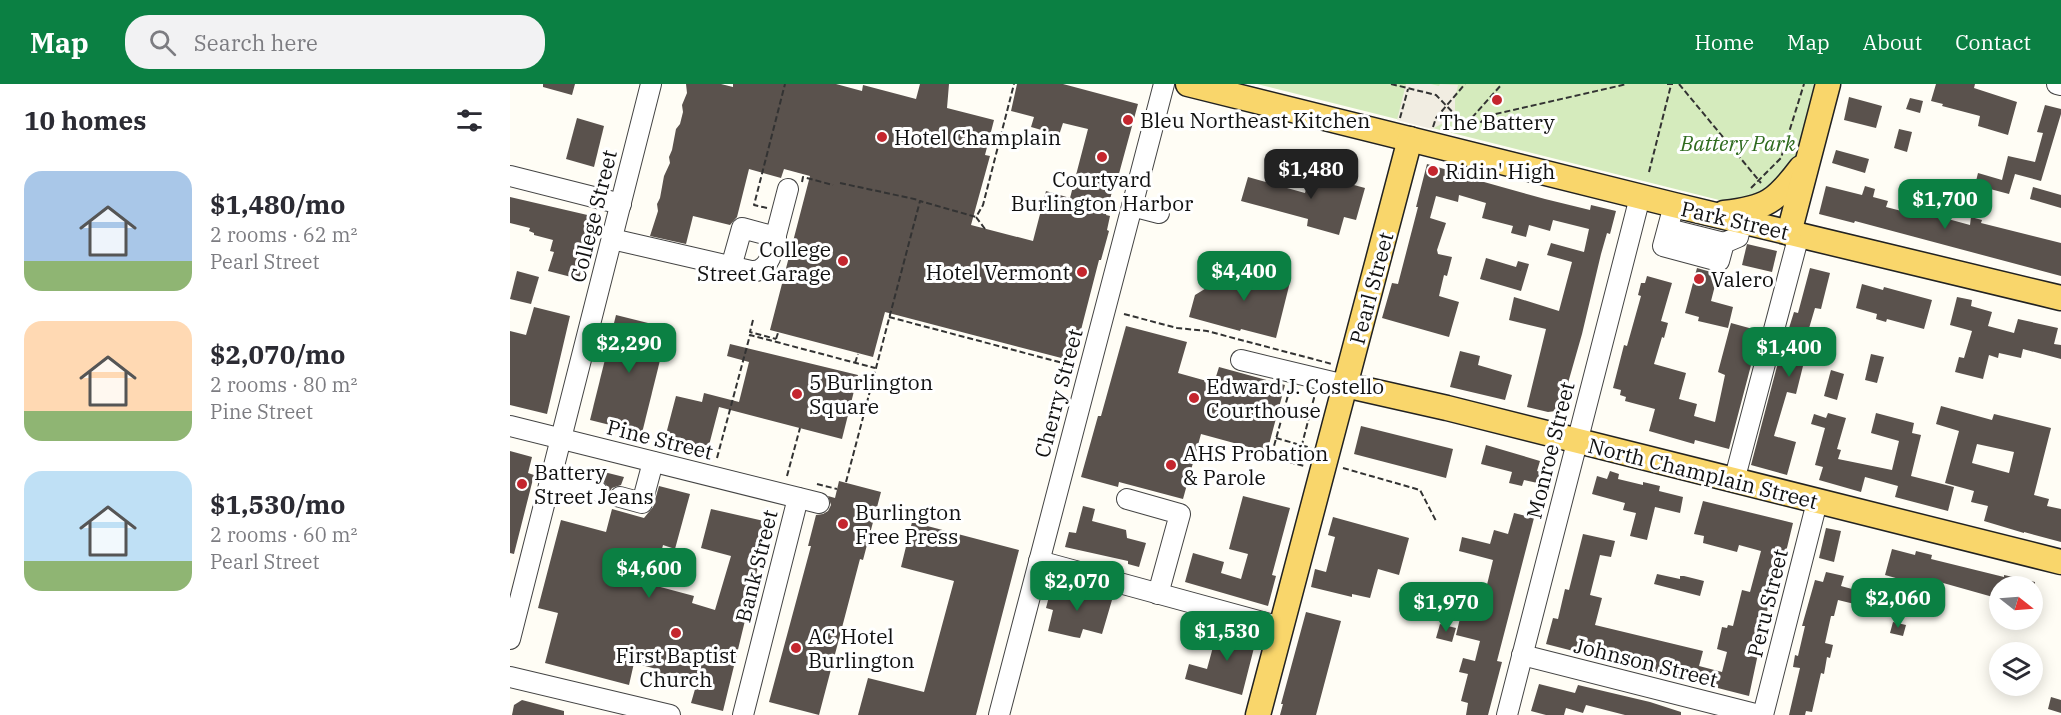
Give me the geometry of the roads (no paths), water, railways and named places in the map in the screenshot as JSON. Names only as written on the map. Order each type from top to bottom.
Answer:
[{"type":"main road","name":"Park Street","points":[[1188,84],[1405,130],[1640,197],[2061,298]]},
{"type":"main road","points":[[1794,234],[1808,158],[1828,84]]},
{"type":"main road","name":"Pearl Street","points":[[1258,715],[1345,385],[1405,130]]},
{"type":"main road","points":[[1711,214],[1749,210],[1774,198],[1784,191],[1808,158]]},
{"type":"main road","name":"North Champlain Street","points":[[1345,385],[1408,398],[2061,562]]},
{"type":"street","name":"College Street","points":[[510,639],[518,579],[550,480],[651,84]]},
{"type":"street","name":"Cherry Street","points":[[999,715],[1164,84]]},
{"type":"street","points":[[510,176],[621,204]]},
{"type":"street","points":[[612,239],[755,271],[765,267],[770,258],[795,185]]},
{"type":"street","name":"Monroe Street","points":[[1507,715],[1640,197]]},
{"type":"street","points":[[1674,205],[1663,246],[1719,261],[1724,243],[1738,237],[1742,221]]},
{"type":"street","points":[[1132,206],[1159,213]]},
{"type":"street","points":[[731,267],[742,228],[776,237]]},
{"type":"street","points":[[1734,481],[1794,234]]},
{"type":"street","points":[[1241,360],[1345,385]]},
{"type":"street","name":"Pine Street","points":[[510,426],[798,498],[818,494]]},
{"type":"street","points":[[620,497],[642,503],[653,462]]},
{"type":"street","points":[[550,480],[597,491]]},
{"type":"street","name":"Bank Street","points":[[743,715],[798,498]]},
{"type":"street","points":[[1127,499],[1180,514],[1158,594]]},
{"type":"street","name":"Peru Street","points":[[1761,715],[1817,502]]},
{"type":"street","points":[[1039,561],[1281,627]]},
{"type":"street","name":"Johnson Street","points":[[1522,656],[1761,715]]},
{"type":"street","points":[[510,677],[670,715]]},
{"type":"place","name":"The Battery","points":[[1497,100]]},
{"type":"place","name":"Bleu Northeast Kitchen","points":[[1128,120]]},
{"type":"place","name":"Hotel Champlain","points":[[882,137]]},
{"type":"place","name":"Courtyard Burlington Harbor","points":[[1102,157]]},
{"type":"place","name":"Ridin' High","points":[[1433,171]]},
{"type":"place","name":"College Street Garage","points":[[843,261]]},
{"type":"place","name":"Hotel Vermont","points":[[1082,272]]},
{"type":"place","name":"Valero","points":[[1699,279]]},
{"type":"place","name":"5 Burlington Square","points":[[797,394]]},
{"type":"place","name":"Edward J. Costello Courthouse","points":[[1194,398]]},
{"type":"place","name":"AHS Probation & Parole","points":[[1171,465]]},
{"type":"place","name":"Battery Street Jeans","points":[[522,484]]},
{"type":"place","name":"Burlington Free Press","points":[[843,524]]},
{"type":"place","name":"First Baptist Church","points":[[676,633]]},
{"type":"place","name":"AC Hotel Burlington","points":[[796,648]]},
{"type":"park label","name":"Battery Park","points":[[1738,143]]}]
